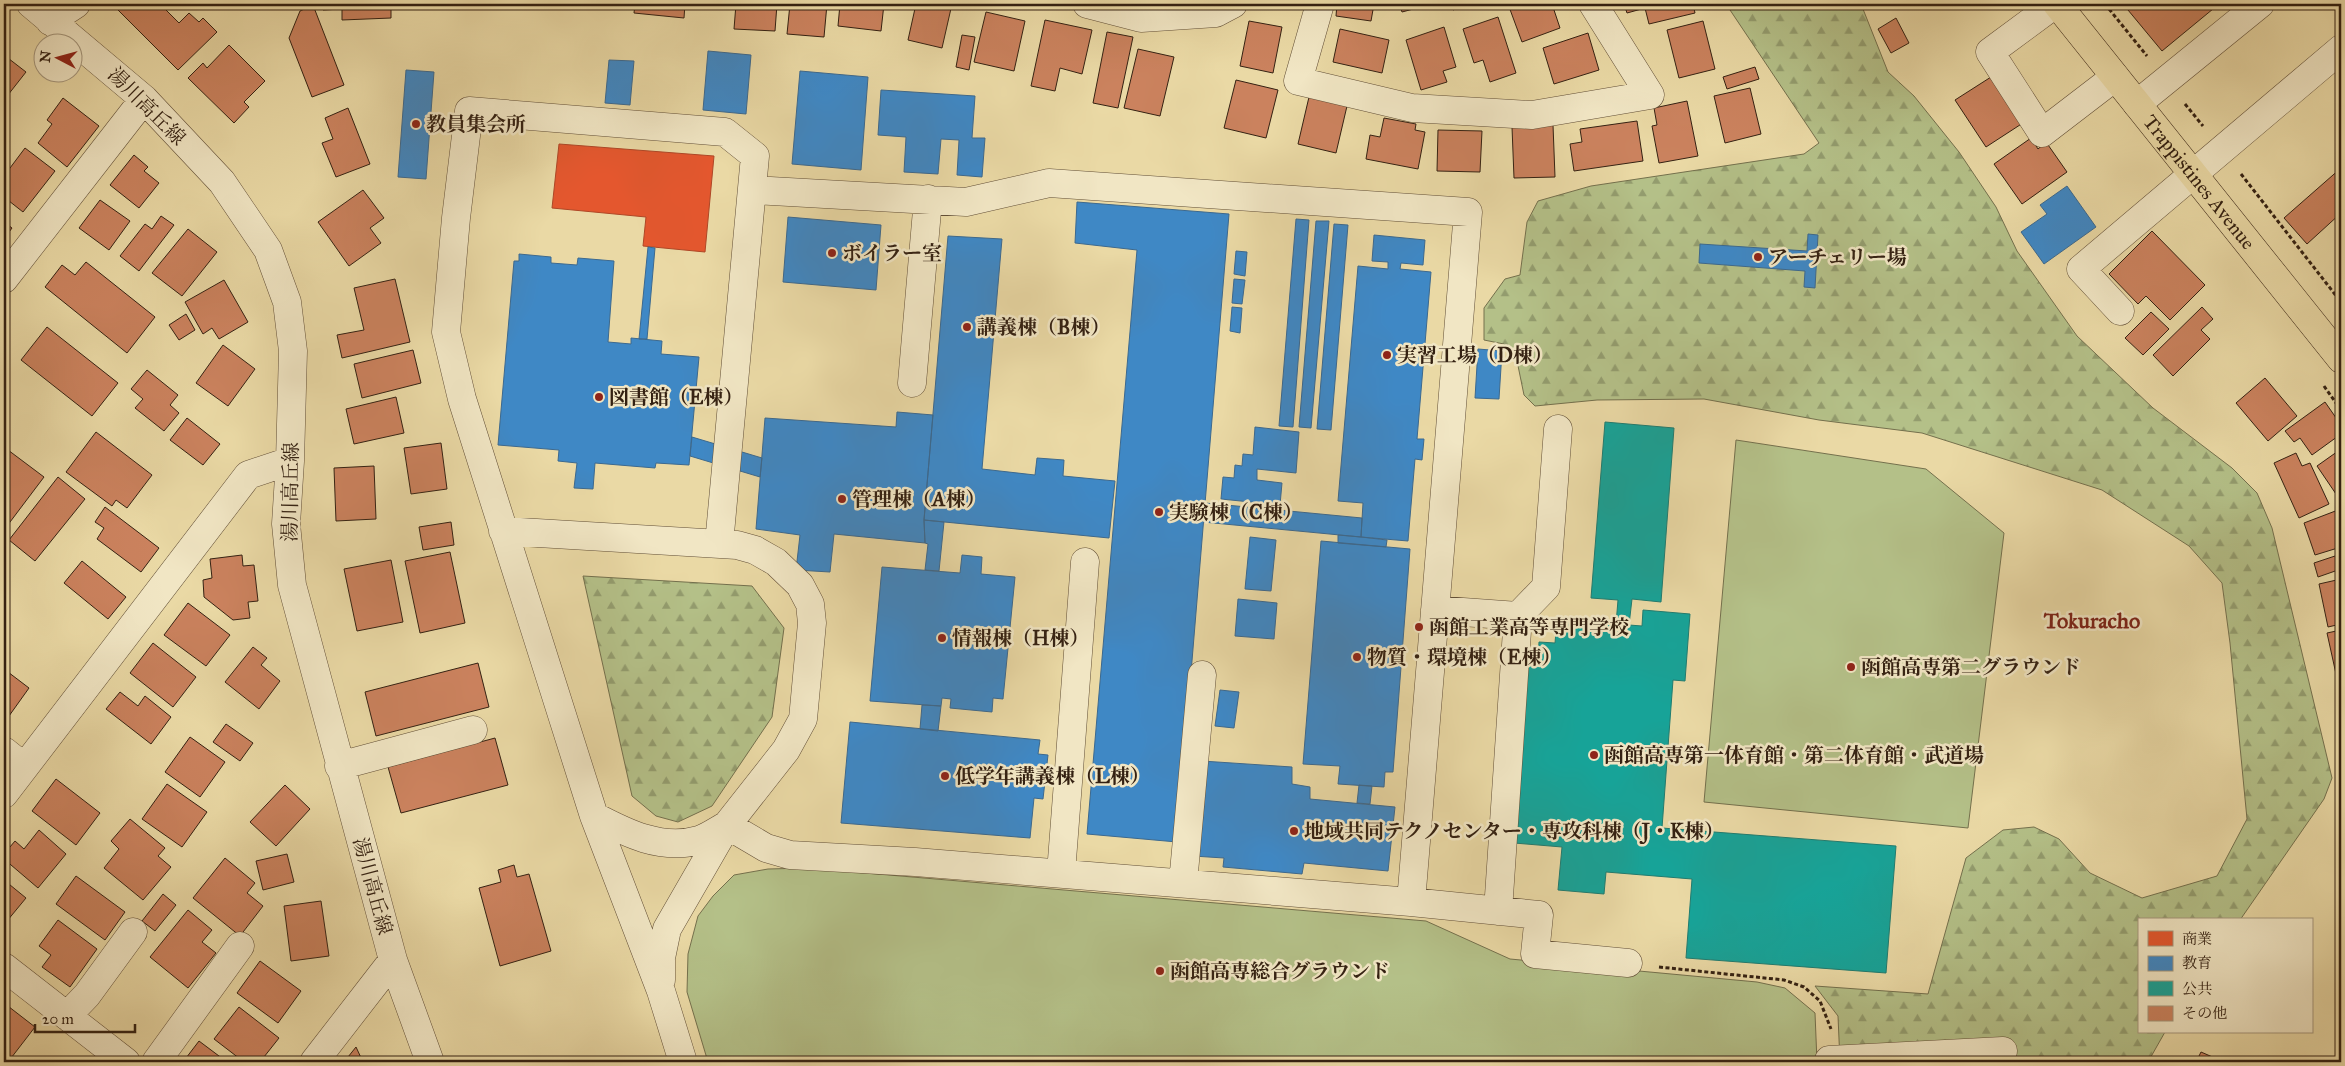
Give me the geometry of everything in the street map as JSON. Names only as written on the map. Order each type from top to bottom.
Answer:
[{"type":"main road","name":"Trappistines Avenue","points":[[2056,4],[2341,359]]},
{"type":"street","points":[[41,13],[76,4]]},
{"type":"street","points":[[1088,4],[1141,18],[1216,13],[1233,4]]},
{"type":"street","points":[[1320,4],[1298,81],[1412,108],[1532,115],[1650,94],[1592,4]]},
{"type":"street","points":[[2056,4],[1990,52],[2042,133],[2115,77]]},
{"type":"street","points":[[2137,104],[2260,4]]},
{"type":"street","name":"湯川高丘線","points":[[41,13],[92,53],[144,99],[222,182],[268,250],[287,302],[293,351],[286,524],[292,585],[339,766],[393,960],[430,1062]]},
{"type":"street","points":[[2120,310],[2081,269],[2194,175],[2341,48]]},
{"type":"street","points":[[4,279],[144,99]]},
{"type":"street","points":[[683,1062],[661,991],[594,816],[462,399],[446,332],[456,218],[469,111],[725,132],[755,156],[719,544]]},
{"type":"street","points":[[752,190],[966,202],[1049,183],[1468,212],[1411,902]]},
{"type":"street","points":[[912,383],[928,199]]},
{"type":"street","points":[[1498,911],[1518,616],[1546,588],[1558,429]]},
{"type":"street","points":[[4,794],[14,759],[248,475],[290,461]]},
{"type":"street","points":[[503,531],[737,545],[755,550],[776,562],[800,585],[810,604],[812,623],[803,719],[786,750],[726,825],[667,929],[661,958],[661,991]]},
{"type":"street","points":[[1061,873],[1085,562]]},
{"type":"street","points":[[1435,610],[1518,616]]},
{"type":"street","points":[[1183,883],[1202,675]]},
{"type":"street","points":[[339,766],[473,730]]},
{"type":"street","points":[[594,816],[629,834],[666,842],[684,843],[700,839],[726,825]]},
{"type":"street","points":[[726,825],[766,848],[790,854],[1061,873],[1539,914],[1535,954],[1628,963]]},
{"type":"street","points":[[67,1016],[87,995],[133,932]]},
{"type":"street","points":[[156,1062],[240,946]]},
{"type":"street","points":[[314,1062],[393,960]]},
{"type":"street","points":[[4,967],[126,1062]]},
{"type":"street","points":[[1829,1060],[2003,1051]]},
{"type":"path","points":[[1628,963],[1784,980],[1804,987],[1820,1001],[1831,1028],[1829,1060]]},
{"type":"green space","points":[[1726,4],[1861,4],[1888,72],[1914,96],[1959,152],[1996,207],[2017,251],[2077,336],[2153,408],[2232,468],[2257,493],[2272,528],[2332,778],[2324,799],[2241,918],[2138,918],[2138,1034],[2164,1034],[2148,1062],[1840,1062],[1838,1016],[1815,986],[1928,994],[1966,858],[2003,830],[2034,827],[2059,839],[2090,873],[2142,898],[2217,876],[2247,819],[2230,643],[2222,583],[2189,546],[2102,490],[1922,433],[1819,420],[1704,399],[1597,400],[1535,406],[1524,395],[1516,356],[1504,344],[1484,340],[1484,308],[1505,279],[1520,275],[1527,222],[1538,201],[1591,186],[1804,154],[1819,143]]},
{"type":"green space","name":"函館高専第二グラウンド","points":[[1736,440],[1926,469],[2004,533],[1968,828],[1704,802]]},
{"type":"green space","points":[[583,576],[752,586],[784,628],[772,717],[712,806],[678,822],[656,816],[632,796]]},
{"type":"green space","name":"函館高専総合グラウンド","points":[[807,868],[1426,921],[1510,959],[1757,982],[1785,988],[1815,1013],[1817,1062],[708,1062],[687,992],[688,954],[698,916],[713,896],[734,875],[768,869]]},
{"type":"building: 商業","points":[[559,144],[714,156],[705,252],[643,246],[646,217],[552,208]]},
{"type":"building: 教育","points":[[708,51],[751,55],[746,114],[703,110]]},
{"type":"building: 教育","points":[[609,60],[634,61],[630,105],[605,103]]},
{"type":"building: 教育","name":"教員集会所","points":[[406,70],[434,72],[426,179],[398,177]]},
{"type":"building: 教育","points":[[800,71],[868,77],[861,170],[792,164]]},
{"type":"building: 教育","points":[[881,90],[975,96],[972,138],[985,138],[982,177],[957,175],[959,140],[941,139],[938,174],[904,172],[906,137],[878,135]]},
{"type":"building: 教育","points":[[2067,186],[2096,227],[2044,264],[2021,232],[2047,214],[2040,205]]},
{"type":"building: 教育","name":"実験棟（C棟）","points":[[1077,202],[1229,214],[1177,842],[1087,834],[1137,250],[1075,243]]},
{"type":"building: 教育","name":"ボイラー室","points":[[788,217],[881,225],[876,290],[783,282]]},
{"type":"building: 教育","points":[[1296,219],[1309,220],[1293,427],[1279,426]]},
{"type":"building: 教育","points":[[1316,221],[1329,221],[1311,428],[1299,427]]},
{"type":"building: 教育","points":[[1334,224],[1348,225],[1331,430],[1317,429]]},
{"type":"building: 教育","name":"アーチェリー場","points":[[1808,234],[1818,235],[1815,288],[1804,287],[1805,271],[1699,263],[1700,244],[1807,251]]},
{"type":"building: 教育","name":"実習工場（D棟）","points":[[1374,235],[1425,240],[1423,265],[1401,263],[1400,269],[1431,272],[1417,439],[1424,439],[1422,460],[1415,459],[1408,541],[1361,537],[1363,503],[1338,501],[1358,266],[1388,269],[1388,262],[1372,261]]},
{"type":"building: 教育","name":"講義棟（B棟）","points":[[948,236],[1002,239],[982,469],[1035,475],[1037,458],[1064,460],[1063,476],[1115,481],[1109,538],[924,520]]},
{"type":"building: 教育","points":[[648,247],[655,248],[647,339],[639,339]]},
{"type":"building: 教育","points":[[1236,251],[1247,252],[1245,276],[1234,274]]},
{"type":"building: 教育","name":"図書館（E棟）","points":[[519,254],[551,257],[551,263],[577,265],[578,258],[614,261],[608,342],[631,344],[631,338],[662,341],[661,354],[699,357],[689,465],[656,463],[655,468],[595,463],[593,489],[574,488],[577,463],[558,461],[559,450],[498,445],[514,261],[519,261]]},
{"type":"building: 教育","points":[[1234,279],[1245,280],[1242,304],[1232,303]]},
{"type":"building: 教育","points":[[1232,307],[1242,308],[1240,333],[1230,331]]},
{"type":"building: 教育","points":[[1478,349],[1502,351],[1499,399],[1475,398]]},
{"type":"building: 教育","name":"管理棟（A棟）","points":[[897,412],[933,415],[924,520],[925,543],[834,534],[830,572],[796,570],[800,535],[756,529],[765,418],[896,427]]},
{"type":"building: 教育","points":[[1255,427],[1299,432],[1296,473],[1257,469],[1257,480],[1282,483],[1280,505],[1221,499],[1223,477],[1234,478],[1235,465],[1242,466],[1243,454],[1253,455]]},
{"type":"building: 教育","points":[[692,437],[762,458],[760,477],[690,456]]},
{"type":"building: 教育","points":[[1205,503],[1362,518],[1361,537],[1203,522]]},
{"type":"building: 教育","points":[[924,520],[944,522],[939,571],[925,570],[928,544],[925,543]]},
{"type":"building: 教育","points":[[1338,535],[1387,540],[1386,547],[1338,543]]},
{"type":"building: 教育","points":[[1250,537],[1276,540],[1271,591],[1245,589]]},
{"type":"building: 教育","name":"物質・環境棟（E棟）","points":[[1321,541],[1410,549],[1393,772],[1385,772],[1384,787],[1338,784],[1340,766],[1303,764]]},
{"type":"building: 教育","name":"情報棟（H棟）","points":[[962,555],[982,557],[981,574],[1015,577],[1003,699],[993,698],[992,712],[950,708],[951,699],[942,698],[941,706],[870,701],[882,567],[960,573]]},
{"type":"building: 教育","points":[[1238,599],[1277,603],[1274,639],[1235,636]]},
{"type":"building: 教育","points":[[1220,690],[1239,692],[1234,728],[1215,726]]},
{"type":"building: 教育","points":[[922,705],[941,706],[938,731],[920,729]]},
{"type":"building: 教育","name":"低学年講義棟（L棟）","points":[[850,722],[1040,740],[1038,754],[1048,755],[1043,799],[1034,798],[1030,838],[841,823]]},
{"type":"building: 教育","name":"地域共同テクノセンター・専攻科棟（J・K棟）","points":[[1202,761],[1292,767],[1292,784],[1310,787],[1310,799],[1395,807],[1388,871],[1304,863],[1302,874],[1223,867],[1224,858],[1193,856]]},
{"type":"building: 教育","points":[[1359,785],[1372,786],[1370,804],[1357,803]]},
{"type":"building: 公共","name":"函館高専第一体育館・第二体育館・武道場","points":[[1605,422],[1674,428],[1661,602],[1632,599],[1629,625],[1642,626],[1643,610],[1690,614],[1685,681],[1673,680],[1662,828],[1896,846],[1886,973],[1686,958],[1692,879],[1606,872],[1604,894],[1558,890],[1562,847],[1514,843],[1528,659],[1538,660],[1539,642],[1555,643],[1557,620],[1616,624],[1618,600],[1591,598]]},
{"type":"building: その他","points":[[117,4],[169,4],[164,8],[179,23],[189,13],[199,22],[203,18],[217,32],[178,70],[114,6]]},
{"type":"building: その他","points":[[249,4],[260,4],[255,9]]},
{"type":"building: その他","points":[[322,4],[416,4],[391,5],[391,18],[342,20],[342,9],[323,10]]},
{"type":"building: その他","points":[[491,4],[505,4],[505,5],[492,6]]},
{"type":"building: その他","points":[[635,4],[685,4],[684,18],[634,13]]},
{"type":"building: その他","points":[[736,4],[777,4],[775,31],[734,29]]},
{"type":"building: その他","points":[[790,4],[827,4],[824,37],[787,34]]},
{"type":"building: その他","points":[[840,4],[884,4],[881,31],[838,26]]},
{"type":"building: その他","points":[[916,4],[952,4],[942,48],[908,40]]},
{"type":"building: その他","points":[[1337,4],[1374,4],[1371,21],[1336,16]]},
{"type":"building: その他","points":[[1399,4],[1432,4],[1402,12]]},
{"type":"building: その他","points":[[1451,4],[1471,4],[1453,10]]},
{"type":"building: その他","points":[[1508,4],[1552,4],[1560,28],[1522,42]]},
{"type":"building: その他","points":[[1624,4],[1693,4],[1695,13],[1649,24],[1645,8],[1627,13]]},
{"type":"building: その他","points":[[2123,4],[2219,4],[2162,51]]},
{"type":"building: その他","points":[[313,5],[344,85],[312,97],[289,38],[300,11]]},
{"type":"building: その他","points":[[986,12],[1025,21],[1014,71],[974,62]]},
{"type":"building: その他","points":[[1498,17],[1516,73],[1490,82],[1483,60],[1474,63],[1463,29]]},
{"type":"building: その他","points":[[1896,18],[1909,43],[1891,53],[1878,29]]},
{"type":"building: その他","points":[[1045,20],[1092,30],[1082,74],[1060,68],[1055,91],[1031,86]]},
{"type":"building: その他","points":[[1249,21],[1282,27],[1273,73],[1240,66]]},
{"type":"building: その他","points":[[1703,21],[1715,69],[1679,78],[1667,30]]},
{"type":"building: その他","points":[[1444,27],[1456,67],[1443,71],[1447,82],[1421,90],[1406,40]]},
{"type":"building: その他","points":[[1340,29],[1389,40],[1382,73],[1333,62]]},
{"type":"building: その他","points":[[1107,32],[1133,37],[1118,108],[1093,103]]},
{"type":"building: その他","points":[[1588,33],[1599,70],[1554,84],[1543,48]]},
{"type":"building: その他","points":[[962,35],[975,37],[969,70],[956,67]]},
{"type":"building: その他","points":[[229,45],[265,81],[244,102],[249,107],[234,123],[188,78],[203,63],[207,68]]},
{"type":"building: その他","points":[[1138,49],[1174,57],[1160,116],[1124,108]]},
{"type":"building: その他","points":[[4,55],[26,72],[4,100]]},
{"type":"building: その他","points":[[1755,67],[1759,79],[1727,89],[1723,77]]},
{"type":"building: その他","points":[[1991,77],[2026,121],[1986,147],[1955,100]]},
{"type":"building: その他","points":[[1236,80],[1278,90],[1266,138],[1224,128]]},
{"type":"building: その他","points":[[1750,88],[1761,134],[1725,143],[1714,96]]},
{"type":"building: その他","points":[[1309,97],[1347,106],[1336,153],[1298,144]]},
{"type":"building: その他","points":[[63,98],[99,126],[67,167],[38,143],[52,124],[47,120]]},
{"type":"building: その他","points":[[1687,101],[1698,156],[1659,163],[1652,126],[1657,125],[1654,108]]},
{"type":"building: その他","points":[[348,108],[370,164],[336,177],[322,143],[333,139],[325,118]]},
{"type":"building: その他","points":[[1384,118],[1416,124],[1415,130],[1425,132],[1418,169],[1366,159],[1370,135],[1380,137]]},
{"type":"building: その他","points":[[1637,121],[1643,161],[1574,171],[1570,144],[1582,142],[1580,129]]},
{"type":"building: その他","points":[[1553,125],[1555,177],[1514,178],[1512,127]]},
{"type":"building: その他","points":[[1438,130],[1482,131],[1480,172],[1437,171]]},
{"type":"building: その他","points":[[2031,138],[2038,149],[2046,142],[2067,172],[2022,204],[1994,164]]},
{"type":"building: その他","points":[[25,148],[55,171],[23,212],[4,197],[4,176]]},
{"type":"building: その他","points":[[134,155],[148,167],[144,171],[159,183],[139,208],[110,185]]},
{"type":"building: その他","points":[[2341,168],[2341,213],[2307,244],[2284,218]]},
{"type":"building: その他","points":[[363,190],[384,218],[370,228],[381,243],[349,266],[318,222]]},
{"type":"building: その他","points":[[100,200],[130,221],[109,250],[79,228]]},
{"type":"building: その他","points":[[161,216],[174,225],[139,271],[120,256],[145,224],[152,229]]},
{"type":"building: その他","points":[[4,222],[12,228],[4,239]]},
{"type":"building: その他","points":[[188,229],[217,252],[182,296],[152,273]]},
{"type":"building: その他","points":[[2152,231],[2205,285],[2170,320],[2146,296],[2138,304],[2109,274]]},
{"type":"building: その他","points":[[86,262],[155,317],[127,353],[45,287],[62,265],[75,275]]},
{"type":"building: その他","points":[[395,279],[410,342],[342,358],[337,335],[364,330],[354,288]]},
{"type":"building: その他","points":[[224,280],[248,322],[219,339],[212,328],[203,334],[185,302]]},
{"type":"building: その他","points":[[2202,307],[2213,319],[2201,330],[2210,339],[2173,376],[2153,355]]},
{"type":"building: その他","points":[[2151,312],[2169,329],[2143,355],[2125,338]]},
{"type":"building: その他","points":[[186,314],[195,330],[179,340],[169,325]]},
{"type":"building: その他","points":[[47,327],[118,383],[92,416],[21,360]]},
{"type":"building: その他","points":[[223,345],[255,369],[228,406],[196,383]]},
{"type":"building: その他","points":[[413,350],[421,383],[362,398],[354,364]]},
{"type":"building: その他","points":[[147,370],[178,395],[170,405],[179,413],[164,431],[135,408],[143,399],[131,389]]},
{"type":"building: その他","points":[[2265,378],[2297,416],[2268,441],[2236,403]]},
{"type":"building: その他","points":[[396,397],[404,433],[354,444],[346,409]]},
{"type":"building: その他","points":[[2325,402],[2341,425],[2341,434],[2312,455],[2300,438],[2294,442],[2285,431]]},
{"type":"building: その他","points":[[187,418],[220,444],[203,465],[170,440]]},
{"type":"building: その他","points":[[96,432],[152,475],[127,508],[116,500],[112,506],[66,472]]},
{"type":"building: その他","points":[[441,443],[447,489],[411,494],[404,448]]},
{"type":"building: その他","points":[[4,447],[44,477],[4,530]]},
{"type":"building: その他","points":[[2341,449],[2341,490],[2336,494],[2317,466]]},
{"type":"building: その他","points":[[2296,453],[2302,466],[2310,463],[2329,504],[2299,518],[2274,463]]},
{"type":"building: その他","points":[[374,466],[376,519],[336,521],[334,468]]},
{"type":"building: その他","points":[[58,477],[85,499],[35,561],[9,540]]},
{"type":"building: その他","points":[[105,507],[159,548],[141,572],[97,539],[104,528],[95,522]]},
{"type":"building: その他","points":[[2338,510],[2341,520],[2341,547],[2315,555],[2304,523]]},
{"type":"building: その他","points":[[451,522],[454,545],[423,550],[419,527]]},
{"type":"building: その他","points":[[450,552],[465,623],[420,633],[405,561]]},
{"type":"building: その他","points":[[2341,554],[2341,569],[2318,577],[2314,563]]},
{"type":"building: その他","points":[[242,555],[243,566],[254,565],[258,601],[248,602],[250,618],[233,620],[204,597],[203,580],[212,578],[210,559]]},
{"type":"building: その他","points":[[391,560],[403,622],[357,631],[344,569]]},
{"type":"building: その他","points":[[82,561],[126,597],[108,619],[64,583]]},
{"type":"building: その他","points":[[2341,579],[2341,624],[2328,627],[2319,584]]},
{"type":"building: その他","points":[[188,603],[230,635],[206,666],[164,635]]},
{"type":"building: その他","points":[[2341,630],[2341,673],[2336,674],[2327,633]]},
{"type":"building: その他","points":[[153,643],[196,677],[173,707],[130,673]]},
{"type":"building: その他","points":[[253,647],[267,658],[261,665],[280,681],[259,709],[225,682]]},
{"type":"building: その他","points":[[478,663],[489,707],[376,736],[365,692]]},
{"type":"building: その他","points":[[4,669],[29,688],[4,723]]},
{"type":"building: その他","points":[[120,692],[138,706],[145,696],[171,717],[151,744],[106,709]]},
{"type":"building: その他","points":[[226,724],[253,743],[240,761],[213,742]]},
{"type":"building: その他","points":[[190,737],[225,762],[200,797],[165,772]]},
{"type":"building: その他","points":[[495,738],[508,785],[401,813],[388,767]]},
{"type":"building: その他","points":[[56,779],[100,813],[76,845],[32,811]]},
{"type":"building: その他","points":[[167,784],[207,812],[182,847],[142,819]]},
{"type":"building: その他","points":[[285,785],[310,809],[276,846],[250,822]]},
{"type":"building: その他","points":[[130,819],[165,848],[158,856],[171,867],[143,900],[104,868],[119,849],[111,841]]},
{"type":"building: その他","points":[[39,830],[66,854],[38,888],[4,859],[4,854],[15,841],[24,849]]},
{"type":"building: その他","points":[[287,854],[294,882],[263,890],[256,861]]},
{"type":"building: その他","points":[[225,858],[255,883],[247,893],[263,906],[240,936],[193,898]]},
{"type":"building: その他","points":[[514,865],[517,877],[529,874],[551,951],[500,966],[479,888],[501,882],[498,870]]},
{"type":"building: その他","points":[[76,876],[125,912],[105,940],[56,904]]},
{"type":"building: その他","points":[[4,880],[26,898],[7,921],[4,918]]},
{"type":"building: その他","points":[[163,894],[176,905],[155,931],[142,921]]},
{"type":"building: その他","points":[[321,901],[329,956],[291,961],[284,906]]},
{"type":"building: その他","points":[[188,910],[212,930],[202,942],[216,953],[188,988],[150,957]]},
{"type":"building: その他","points":[[58,920],[97,949],[70,987],[42,967],[51,955],[39,946]]},
{"type":"building: その他","points":[[260,961],[301,991],[278,1023],[237,993]]},
{"type":"building: その他","points":[[4,1003],[35,1027],[8,1062],[4,1062]]},
{"type":"building: その他","points":[[239,1007],[279,1038],[260,1062],[244,1062],[214,1039]]},
{"type":"building: その他","points":[[199,1041],[227,1062],[183,1062]]},
{"type":"building: その他","points":[[356,1047],[363,1062],[344,1062]]},
{"type":"building: その他","points":[[2201,1052],[2224,1062],[2196,1062]]},
{"type":"place","name":"教員集会所","points":[[416,124]]},
{"type":"place","name":"ボイラー室","points":[[832,253]]},
{"type":"place","name":"アーチェリー場","points":[[1758,257]]},
{"type":"place","name":"講義棟（B棟）","points":[[967,327]]},
{"type":"place","name":"実習工場（D棟）","points":[[1387,355]]},
{"type":"place","name":"図書館（E棟）","points":[[599,397]]},
{"type":"place","name":"管理棟（A棟）","points":[[842,499]]},
{"type":"place","name":"実験棟（C棟）","points":[[1159,512]]},
{"type":"place","name":"函館工業高等専門学校","points":[[1419,627]]},
{"type":"place","name":"情報棟（H棟）","points":[[942,638]]},
{"type":"place","name":"物質・環境棟（E棟）","points":[[1357,657]]},
{"type":"place","name":"函館高専第二グラウンド","points":[[1851,667]]},
{"type":"place","name":"函館高専第一体育館・第二体育館・武道場","points":[[1594,755]]},
{"type":"place","name":"低学年講義棟（L棟）","points":[[945,776]]},
{"type":"place","name":"地域共同テクノセンター・専攻科棟（J・K棟）","points":[[1294,831]]},
{"type":"place","name":"函館高専総合グラウンド","points":[[1160,971]]},
{"type":"district","name":"Tokuracho","points":[[2092,620]]}]
